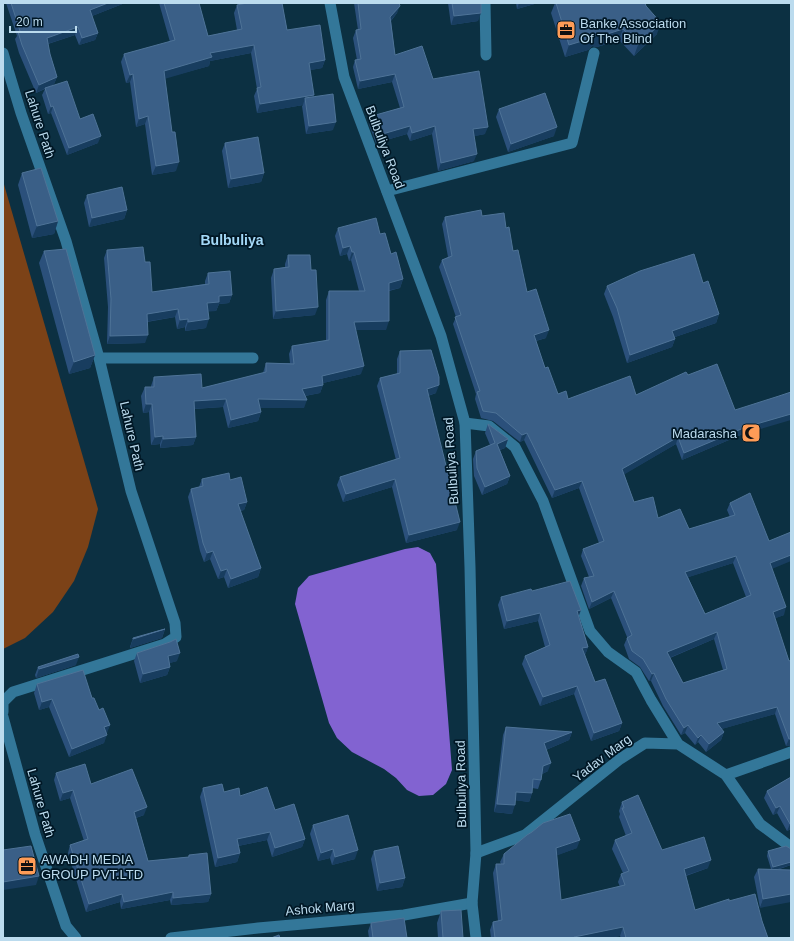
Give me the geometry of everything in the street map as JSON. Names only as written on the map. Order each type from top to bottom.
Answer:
[{"type":"street","name":"Bulbuliya Road","points":[[330,3],[344,77],[441,336],[465,423],[470,566],[476,853],[472,903],[476,938]]},
{"type":"street","points":[[485,3],[486,55]]},
{"type":"street","name":"Lahure Path","points":[[3,53],[21,113],[66,242],[99,358],[131,492],[175,623],[176,637],[165,644],[12,692],[3,702],[3,712]]},
{"type":"street","points":[[387,191],[572,143],[594,53]]},
{"type":"street","points":[[99,358],[253,358]]},
{"type":"street","points":[[465,423],[489,426],[515,447],[543,500],[590,631],[608,652],[636,672],[678,744],[726,775],[760,824],[791,847]]},
{"type":"street","name":"Lahure Path","points":[[3,717],[35,834],[66,926],[76,938]]},
{"type":"street","name":"Yadav Marg","points":[[476,853],[525,835],[620,759],[645,743],[678,744]]},
{"type":"street","points":[[726,775],[791,752]]},
{"type":"street","name":"Ashok Marg","points":[[171,938],[258,928],[404,915],[472,903]]},
{"type":"shaded area","points":[[3,181],[98,509],[88,547],[74,581],[53,612],[25,638],[3,649]]},
{"type":"shaded area","points":[[418,547],[430,553],[436,564],[452,770],[446,784],[433,795],[419,796],[407,790],[396,778],[384,769],[352,752],[337,738],[329,723],[295,604],[298,588],[309,576],[405,549]]},
{"type":"building","points":[[11,3],[108,3],[90,10],[98,33],[82,38],[78,27],[47,38],[57,77],[39,85],[22,45],[18,32],[20,31]]},
{"type":"building","points":[[164,3],[199,3],[208,36],[242,29],[237,5],[247,3],[282,3],[287,30],[320,25],[325,60],[309,63],[314,95],[260,104],[257,88],[261,87],[254,45],[210,53],[212,57],[164,71],[172,132],[175,132],[179,162],[156,166],[148,116],[139,119],[133,74],[130,75],[124,54],[175,40]]},
{"type":"building","points":[[358,3],[399,3],[400,6],[390,17],[395,55],[422,46],[433,79],[479,71],[488,127],[473,129],[477,154],[441,163],[435,126],[412,133],[410,126],[379,135],[372,116],[404,107],[395,74],[360,81],[355,60],[361,59],[356,30],[361,29]]},
{"type":"building","points":[[452,3],[481,3],[481,13],[454,16]]},
{"type":"building","points":[[556,3],[645,3],[661,23],[638,45],[623,29],[601,36],[596,35],[592,38],[569,45]]},
{"type":"building","points":[[67,81],[80,119],[93,114],[101,136],[69,148],[53,106],[51,107],[45,88]]},
{"type":"building","points":[[545,93],[557,127],[511,144],[499,109]]},
{"type":"building","points":[[333,94],[336,122],[309,126],[305,98]]},
{"type":"building","points":[[258,137],[264,173],[231,179],[225,143]]},
{"type":"building","points":[[41,168],[58,221],[37,226],[22,173]]},
{"type":"building","points":[[122,187],[127,210],[92,218],[87,195]]},
{"type":"building","points":[[481,210],[482,216],[504,213],[506,228],[509,227],[513,251],[518,250],[527,292],[536,289],[549,330],[534,335],[545,368],[548,367],[558,394],[566,391],[568,399],[630,376],[636,395],[686,372],[688,375],[717,364],[735,410],[791,392],[791,414],[746,427],[684,453],[678,437],[622,469],[634,502],[653,497],[658,518],[680,509],[689,529],[735,515],[730,503],[750,493],[769,541],[791,532],[791,555],[770,563],[786,607],[773,612],[789,661],[791,660],[791,739],[789,739],[777,707],[717,723],[724,732],[709,744],[701,735],[698,738],[688,725],[684,728],[666,699],[654,673],[652,674],[643,659],[632,651],[627,638],[632,635],[614,591],[592,602],[584,578],[594,576],[583,549],[604,541],[582,481],[555,490],[527,433],[522,435],[496,413],[483,411],[477,392],[480,391],[455,317],[461,315],[442,260],[452,256],[445,217]],"holes":[[[736,556],[751,595],[705,614],[685,572]],[[717,632],[727,669],[683,683],[667,652]]]},
{"type":"building","points":[[376,218],[380,234],[385,233],[391,254],[396,252],[403,279],[389,283],[389,321],[354,322],[364,366],[322,376],[323,385],[302,389],[307,400],[258,399],[261,412],[231,420],[226,399],[194,401],[196,437],[163,439],[163,436],[155,437],[152,404],[146,404],[145,387],[154,387],[154,377],[201,374],[202,388],[266,372],[266,363],[294,364],[292,346],[329,340],[329,291],[365,291],[354,252],[352,252],[350,246],[343,248],[338,228]]},
{"type":"building","points":[[143,247],[145,262],[150,262],[152,292],[209,284],[208,273],[230,271],[232,295],[219,296],[219,302],[207,303],[209,319],[188,322],[188,319],[180,320],[178,309],[147,314],[148,335],[110,336],[111,299],[107,250]]},
{"type":"building","points":[[66,249],[95,355],[74,362],[44,251]]},
{"type":"building","points":[[694,254],[703,283],[708,281],[719,314],[672,331],[675,339],[630,355],[617,308],[607,286],[640,271]]},
{"type":"building","points":[[288,255],[310,255],[311,270],[316,270],[318,307],[276,311],[274,269],[289,267]]},
{"type":"building","points":[[431,350],[439,377],[439,385],[427,389],[460,522],[409,535],[395,479],[346,494],[340,477],[400,458],[380,378],[400,373],[400,351]]},
{"type":"building","points":[[488,424],[508,439],[497,444],[510,476],[485,487],[477,468],[476,451],[495,443]]},
{"type":"building","points":[[229,473],[230,480],[241,477],[247,502],[238,504],[261,568],[231,579],[227,569],[221,571],[213,551],[207,553],[203,543],[191,489],[203,486],[202,479]]},
{"type":"building","points":[[570,581],[581,610],[577,611],[588,647],[582,648],[595,682],[605,679],[622,723],[594,733],[577,686],[543,697],[525,656],[550,645],[540,613],[507,621],[501,597]]},
{"type":"building","points":[[165,629],[133,639],[133,638]]},
{"type":"building","points":[[176,639],[180,653],[168,656],[170,667],[143,674],[137,653]]},
{"type":"building","points":[[78,654],[79,657],[39,669],[38,667]]},
{"type":"building","points":[[83,670],[92,698],[94,698],[99,710],[103,708],[110,725],[104,727],[107,735],[72,749],[52,699],[42,702],[37,684]]},
{"type":"building","points":[[506,727],[572,732],[544,743],[551,763],[543,766],[541,780],[533,779],[532,793],[516,792],[515,805],[497,804]]},
{"type":"building","points":[[85,764],[91,784],[132,769],[147,807],[134,812],[148,861],[189,857],[189,855],[207,853],[211,894],[173,898],[173,892],[124,902],[122,894],[89,904],[70,845],[88,839],[73,790],[63,793],[56,773]]},
{"type":"building","points":[[791,777],[790,824],[780,806],[776,808],[767,791]]},
{"type":"building","points":[[222,784],[224,792],[239,788],[240,796],[267,787],[275,810],[294,804],[305,839],[275,848],[270,832],[237,839],[240,853],[218,858],[203,788]]},
{"type":"building","points":[[638,795],[662,850],[704,837],[711,860],[684,869],[695,910],[729,899],[729,901],[755,894],[768,938],[626,938],[623,927],[574,938],[495,938],[493,922],[502,920],[496,864],[504,864],[504,854],[543,823],[570,814],[580,840],[556,848],[561,900],[625,885],[621,874],[629,871],[615,840],[632,833],[622,808],[624,808],[622,802]]},
{"type":"building","points":[[348,815],[358,850],[335,857],[333,849],[321,853],[313,825]]},
{"type":"building","points":[[31,846],[39,876],[3,882],[3,850]]},
{"type":"building","points":[[398,846],[405,878],[380,883],[374,851]]},
{"type":"building","points":[[786,846],[791,849],[791,862],[773,867],[768,851]]},
{"type":"building","points":[[758,869],[791,870],[791,894],[763,899]]},
{"type":"building","points":[[461,910],[463,938],[443,938],[441,911]]},
{"type":"building","points":[[404,918],[407,938],[373,938],[371,923]]},
{"type":"building","points":[[279,935],[280,938],[271,938]]},
{"type":"place","name":"Banke Association Of The Blind","points":[[566,30]]},
{"type":"place","name":"Madarasha","points":[[751,433]]},
{"type":"place","name":"AWADH MEDIA GROUP PVT.LTD","points":[[27,866]]},
{"type":"district","name":"Bulbuliya","points":[[232,240]]}]
